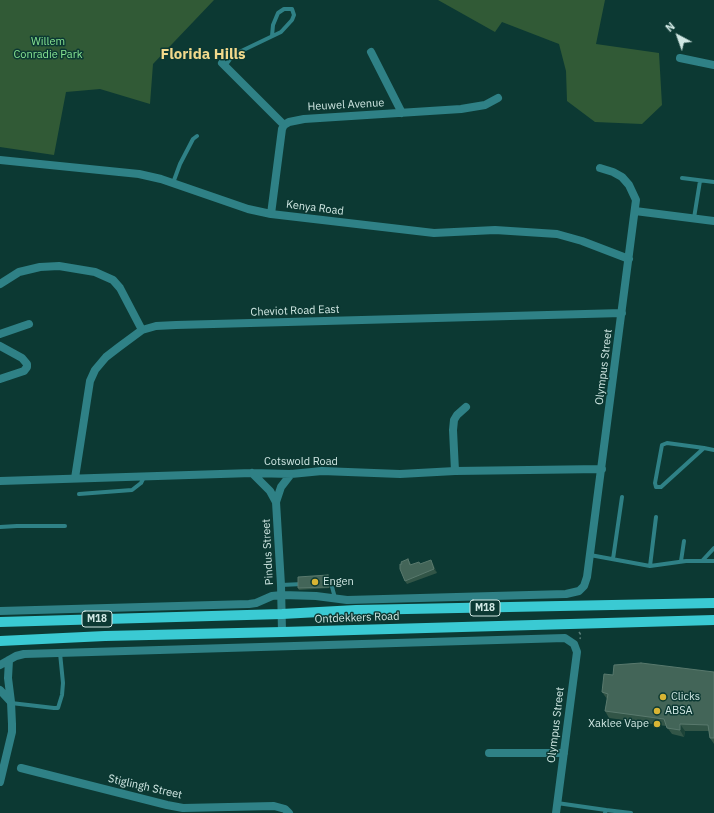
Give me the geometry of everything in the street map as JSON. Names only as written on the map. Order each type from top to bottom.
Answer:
[{"type":"main road","name":"Ontdekkers Road","points":[[0,622],[282,614],[356,610],[714,603]]},
{"type":"main road","name":"Ontdekkers Road","points":[[0,640],[714,620]]},
{"type":"street","points":[[371,52],[402,113]]},
{"type":"street","points":[[680,58],[714,65]]},
{"type":"street","points":[[224,64],[284,125],[282,129],[271,214]]},
{"type":"street","name":"Heuwel Avenue","points":[[284,125],[296,120],[304,119],[473,108],[485,105],[498,98]]},
{"type":"street","name":"Kenya Road","points":[[0,160],[139,174],[173,183],[248,209],[271,214],[434,233],[495,230],[557,234],[629,259]]},
{"type":"street","name":"Olympus Street","points":[[584,586],[587,577],[602,468],[635,211],[635,196],[629,185],[622,177],[613,172],[600,168]]},
{"type":"street","points":[[635,211],[714,221]]},
{"type":"street","points":[[0,284],[19,272],[40,267],[59,266],[95,272],[113,280],[120,288],[142,330]]},
{"type":"street","name":"Cheviot Road East","points":[[75,478],[90,381],[95,370],[106,357],[142,330],[156,326],[176,325],[622,314]]},
{"type":"street","points":[[0,334],[29,324]]},
{"type":"street","points":[[0,346],[22,358],[27,364],[24,371],[0,379]]},
{"type":"street","points":[[455,471],[454,420],[466,407]]},
{"type":"street","name":"Cotswold Road","points":[[0,481],[252,473],[291,474],[322,471],[400,474],[455,471],[602,468]]},
{"type":"street","points":[[252,473],[270,491],[276,502]]},
{"type":"street","name":"Pindus Street","points":[[282,632],[282,595],[276,502],[281,487],[291,474]]},
{"type":"street","name":"Ontdekkers Road","points":[[0,611],[249,604],[256,603],[272,596],[282,595],[316,596],[348,600],[566,594],[576,592],[584,586]]},
{"type":"street","name":"Olympus Street","points":[[60,653],[554,637],[565,638],[574,644],[577,652],[556,813]]},
{"type":"street","points":[[0,665],[24,654],[60,653]]},
{"type":"street","points":[[0,782],[2,764],[12,732],[11,702],[8,678],[9,660]]},
{"type":"street","points":[[0,690],[11,702]]},
{"type":"street","points":[[489,753],[564,753]]},
{"type":"street","name":"Stiglingh Street","points":[[21,768],[183,808],[274,806],[289,813]]},
{"type":"lane","points":[[224,64],[233,55],[281,32],[292,20],[294,15],[292,8],[284,9],[278,13],[273,25],[272,36]]},
{"type":"lane","points":[[173,183],[180,164],[193,139],[197,136]]},
{"type":"lane","points":[[682,178],[714,182]]},
{"type":"lane","points":[[694,219],[700,181]]},
{"type":"lane","points":[[704,448],[662,487],[656,486],[655,483],[662,445],[667,444],[704,448],[714,450]]},
{"type":"lane","points":[[78,494],[132,490],[141,483],[145,476]]},
{"type":"lane","points":[[613,559],[622,497]]},
{"type":"lane","points":[[650,566],[656,517]]},
{"type":"lane","points":[[0,527],[65,526]]},
{"type":"lane","points":[[681,561],[684,541]]},
{"type":"lane","points":[[702,561],[714,548]]},
{"type":"lane","points":[[590,555],[650,566],[681,561],[714,561]]},
{"type":"lane","points":[[281,585],[307,583]]},
{"type":"lane","points":[[319,583],[331,583],[335,598]]},
{"type":"lane","points":[[11,702],[58,708],[62,695],[63,683],[60,653]]},
{"type":"lane","points":[[557,803],[606,812],[631,813]]},
{"type":"green space","name":"Willem Conradie Park","points":[[0,0],[214,0],[153,64],[150,104],[100,89],[66,92],[54,155],[0,147]]},
{"type":"green space","points":[[438,0],[605,0],[596,44],[659,53],[662,105],[642,124],[595,122],[567,101],[566,71],[559,44],[502,22],[495,32]]},
{"type":"building","points":[[408,559],[410,565],[419,562],[420,564],[431,560],[434,569],[405,581],[400,569],[400,564]]},
{"type":"building","points":[[328,575],[329,587],[298,588],[298,577]]},
{"type":"building","points":[[641,663],[714,672],[714,738],[710,738],[708,725],[680,724],[680,730],[667,728],[664,719],[605,711],[608,694],[602,692],[604,674],[613,675],[614,665]]},
{"type":"place","name":"Engen","points":[[315,582]]},
{"type":"place","name":"Clicks","points":[[663,697]]},
{"type":"place","name":"ABSA","points":[[657,711]]},
{"type":"place","name":"Xaklee Vape","points":[[657,724]]},
{"type":"district","name":"Florida Hills","points":[[203,55]]}]
